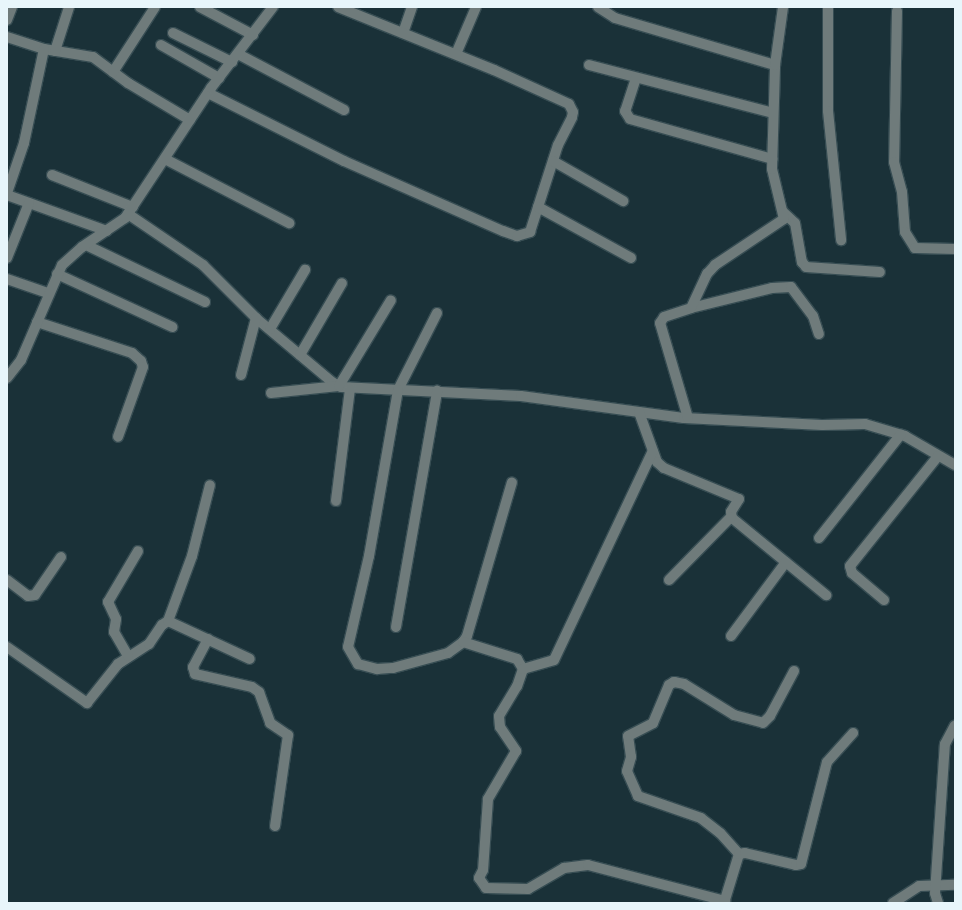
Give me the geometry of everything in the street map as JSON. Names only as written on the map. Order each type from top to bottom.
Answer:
[{"type":"street","points":[[7,20],[12,7]]},
{"type":"street","points":[[55,51],[69,7]]},
{"type":"street","points":[[113,72],[155,7]]},
{"type":"street","points":[[200,7],[253,35]]},
{"type":"street","points":[[7,378],[21,360],[57,274],[71,256],[107,231],[131,210],[208,92],[273,7]]},
{"type":"street","points":[[208,92],[344,161],[512,235],[524,236],[530,232],[553,161],[572,117],[573,112],[569,104],[456,54],[338,7]]},
{"type":"street","points":[[403,33],[412,7]]},
{"type":"street","points":[[456,54],[476,7]]},
{"type":"street","points":[[598,7],[615,18],[775,64]]},
{"type":"street","points":[[782,7],[775,64],[772,160],[775,190],[783,212],[795,223],[802,262],[806,267],[880,272]]},
{"type":"street","points":[[828,7],[828,111],[841,240]]},
{"type":"street","points":[[897,11],[894,162],[902,192],[905,232],[915,248],[955,249]]},
{"type":"street","points":[[173,33],[232,62]]},
{"type":"street","points":[[7,37],[44,49],[93,57],[113,72],[190,120]]},
{"type":"street","points":[[161,45],[219,78]]},
{"type":"street","points":[[44,49],[24,143],[7,194],[107,231]]},
{"type":"street","points":[[238,54],[344,110]]},
{"type":"street","points":[[589,65],[773,113]]},
{"type":"street","points":[[636,78],[625,111],[630,119],[772,160]]},
{"type":"street","points":[[165,159],[289,223]]},
{"type":"street","points":[[553,161],[623,201]]},
{"type":"street","points":[[52,175],[131,210],[203,264],[256,318],[340,386]]},
{"type":"street","points":[[7,258],[29,203]]},
{"type":"street","points":[[538,207],[631,258]]},
{"type":"street","points":[[691,308],[711,269],[781,222],[783,212]]},
{"type":"street","points":[[86,245],[205,302]]},
{"type":"street","points":[[270,329],[305,270]]},
{"type":"street","points":[[57,274],[172,327]]},
{"type":"street","points":[[7,279],[48,294]]},
{"type":"street","points":[[300,355],[342,284]]},
{"type":"street","points":[[688,418],[660,327],[664,317],[691,308],[772,288],[791,287],[813,316],[819,334]]},
{"type":"street","points":[[340,386],[391,300]]},
{"type":"street","points":[[437,313],[398,390],[370,556],[348,647],[358,664],[377,670],[393,668],[448,653],[463,642],[467,636],[512,482]]},
{"type":"street","points":[[242,375],[256,318]]},
{"type":"street","points":[[37,322],[132,353],[141,361],[143,367],[118,437]]},
{"type":"street","points":[[271,393],[340,386],[350,388],[437,391],[529,396],[688,418],[822,425],[865,424],[901,434],[955,465]]},
{"type":"street","points":[[336,501],[350,388]]},
{"type":"street","points":[[396,627],[437,391]]},
{"type":"street","points":[[639,412],[657,462],[664,468],[739,499],[731,517],[669,580]]},
{"type":"street","points":[[819,538],[901,434]]},
{"type":"street","points":[[522,669],[554,660],[653,451]]},
{"type":"street","points":[[884,600],[852,574],[850,566],[938,456]]},
{"type":"street","points":[[7,647],[87,704],[118,664],[128,656],[149,644],[162,625],[168,622],[192,556],[210,485]]},
{"type":"street","points":[[731,517],[826,595]]},
{"type":"street","points":[[128,656],[114,632],[116,618],[108,602],[138,552]]},
{"type":"street","points":[[7,580],[28,596],[35,595],[61,557]]},
{"type":"street","points":[[731,636],[786,562]]},
{"type":"street","points":[[168,622],[250,659]]},
{"type":"street","points":[[208,639],[194,667],[195,674],[252,688],[259,692],[270,723],[288,735],[275,826]]},
{"type":"street","points":[[463,642],[516,659],[522,669],[517,686],[499,716],[500,727],[516,751],[488,799],[483,870],[479,878],[483,884],[492,889],[528,889],[564,868],[588,865],[725,902],[739,854]]},
{"type":"street","points":[[739,854],[720,833],[700,818],[638,796],[627,771],[631,757],[628,736],[653,723],[669,685],[674,682],[684,684],[734,715],[762,722],[770,716],[794,671]]},
{"type":"street","points":[[937,902],[936,885],[945,744],[955,725]]},
{"type":"street","points":[[739,854],[745,853],[796,865],[801,864],[827,762],[853,733]]},
{"type":"street","points":[[893,903],[919,886],[955,885]]}]
